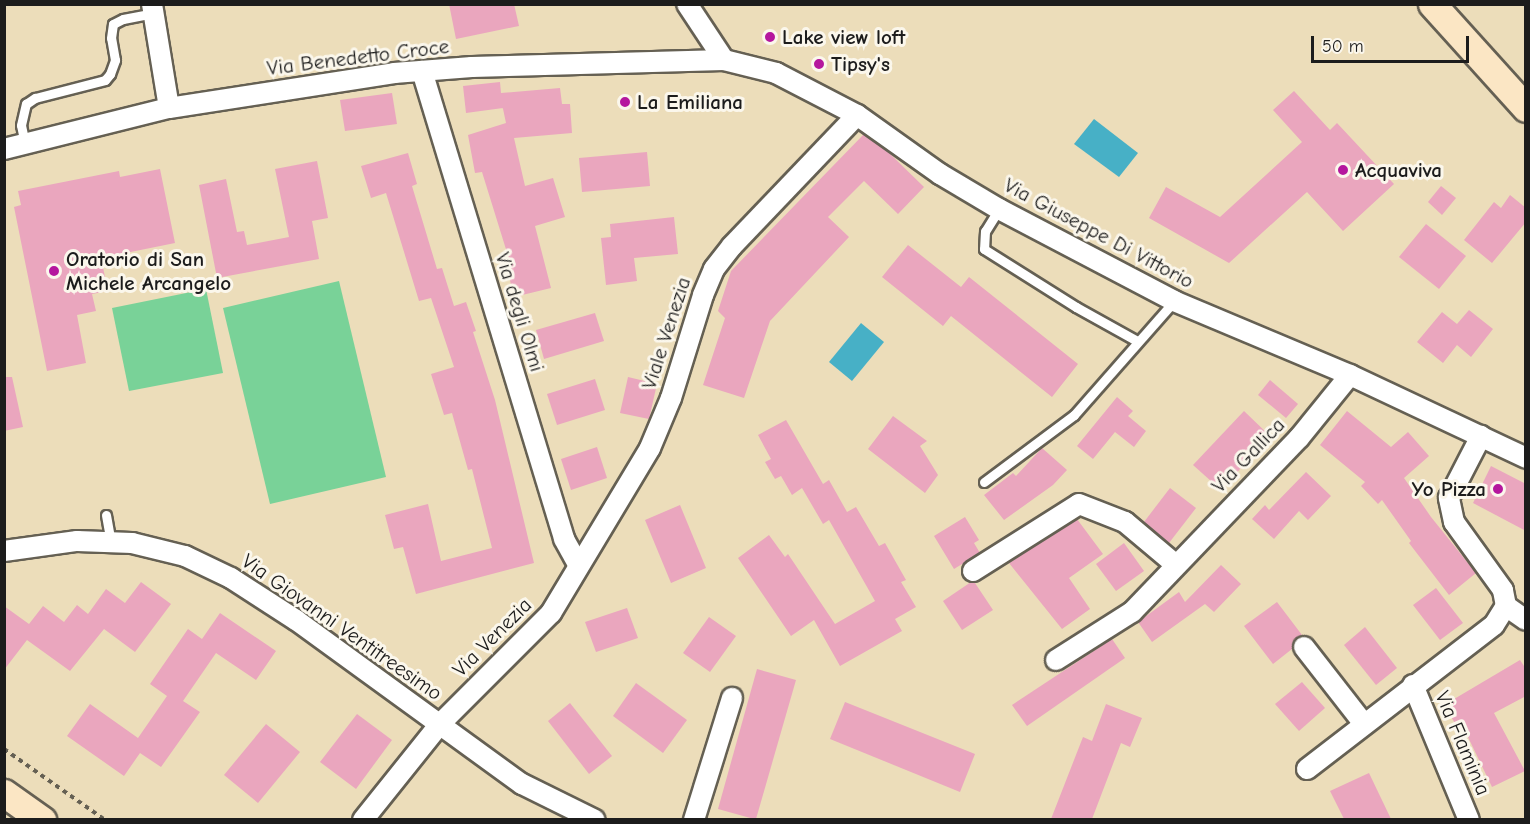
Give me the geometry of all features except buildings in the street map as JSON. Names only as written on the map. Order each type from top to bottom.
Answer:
[{"type":"main road","points":[[1432,4],[1526,108]]},
{"type":"main road","points":[[4,793],[42,819]]},
{"type":"street","points":[[687,4],[724,60]]},
{"type":"street","points":[[153,9],[169,108]]},
{"type":"street","name":"Via Benedetto Croce","points":[[4,149],[169,108],[394,73],[472,67],[724,60]]},
{"type":"street","name":"Via Giuseppe Di Vittorio","points":[[724,60],[776,73],[857,115],[940,174],[999,209],[1174,301],[1350,375],[1526,458]]},
{"type":"street","name":"Via degli Olmi","points":[[422,71],[564,539],[578,564]]},
{"type":"street","name":"Viale Venezia","points":[[578,564],[650,448],[671,398],[703,295],[714,269],[732,246],[857,115]]},
{"type":"street","name":"Via Gallica","points":[[1056,660],[1132,612],[1299,438],[1350,375]]},
{"type":"street","points":[[1481,436],[1449,498],[1454,522],[1503,590],[1506,606],[1526,620]]},
{"type":"street","points":[[973,571],[1079,504],[1125,522],[1176,565]]},
{"type":"street","name":"Via Giovanni Ventitreesimo","points":[[4,551],[77,541],[132,543],[185,556],[231,578],[296,620],[522,784],[595,819]]},
{"type":"street","name":"Via Venezia","points":[[363,819],[440,724],[551,613],[578,564]]},
{"type":"street","name":"Via Flaminia","points":[[1307,769],[1413,685],[1494,625],[1506,606]]},
{"type":"street","points":[[1304,647],[1364,724]]},
{"type":"street","name":"Via Flaminia","points":[[1413,685],[1469,819]]},
{"type":"street","points":[[694,819],[732,698]]},
{"type":"lane","points":[[25,144],[21,125],[26,104],[35,98],[105,80],[115,60],[110,31],[113,24],[153,9]]},
{"type":"lane","points":[[999,209],[986,231],[984,249],[1076,307],[1137,341]]},
{"type":"lane","points":[[984,482],[1020,458],[1074,415],[1174,301]]},
{"type":"lane","points":[[106,515],[111,542]]},
{"type":"path","points":[[4,749],[105,819]]},
{"type":"green space","points":[[339,281],[386,477],[270,504],[223,308]]},
{"type":"green space","points":[[206,289],[223,373],[129,391],[112,308]]},
{"type":"water","points":[[1094,119],[1138,153],[1119,177],[1074,144]]},
{"type":"water","points":[[861,323],[884,342],[852,381],[829,362]]},
{"type":"place","name":"Lake view loft","points":[[770,37]]},
{"type":"place","name":"Tipsy's","points":[[819,64]]},
{"type":"place","name":"La Emiliana","points":[[625,102]]},
{"type":"place","name":"Acquaviva","points":[[1343,170]]},
{"type":"place","name":"Oratorio di San Michele Arcangelo","points":[[54,271]]},
{"type":"place","name":"Yo Pizza","points":[[1498,489]]}]
